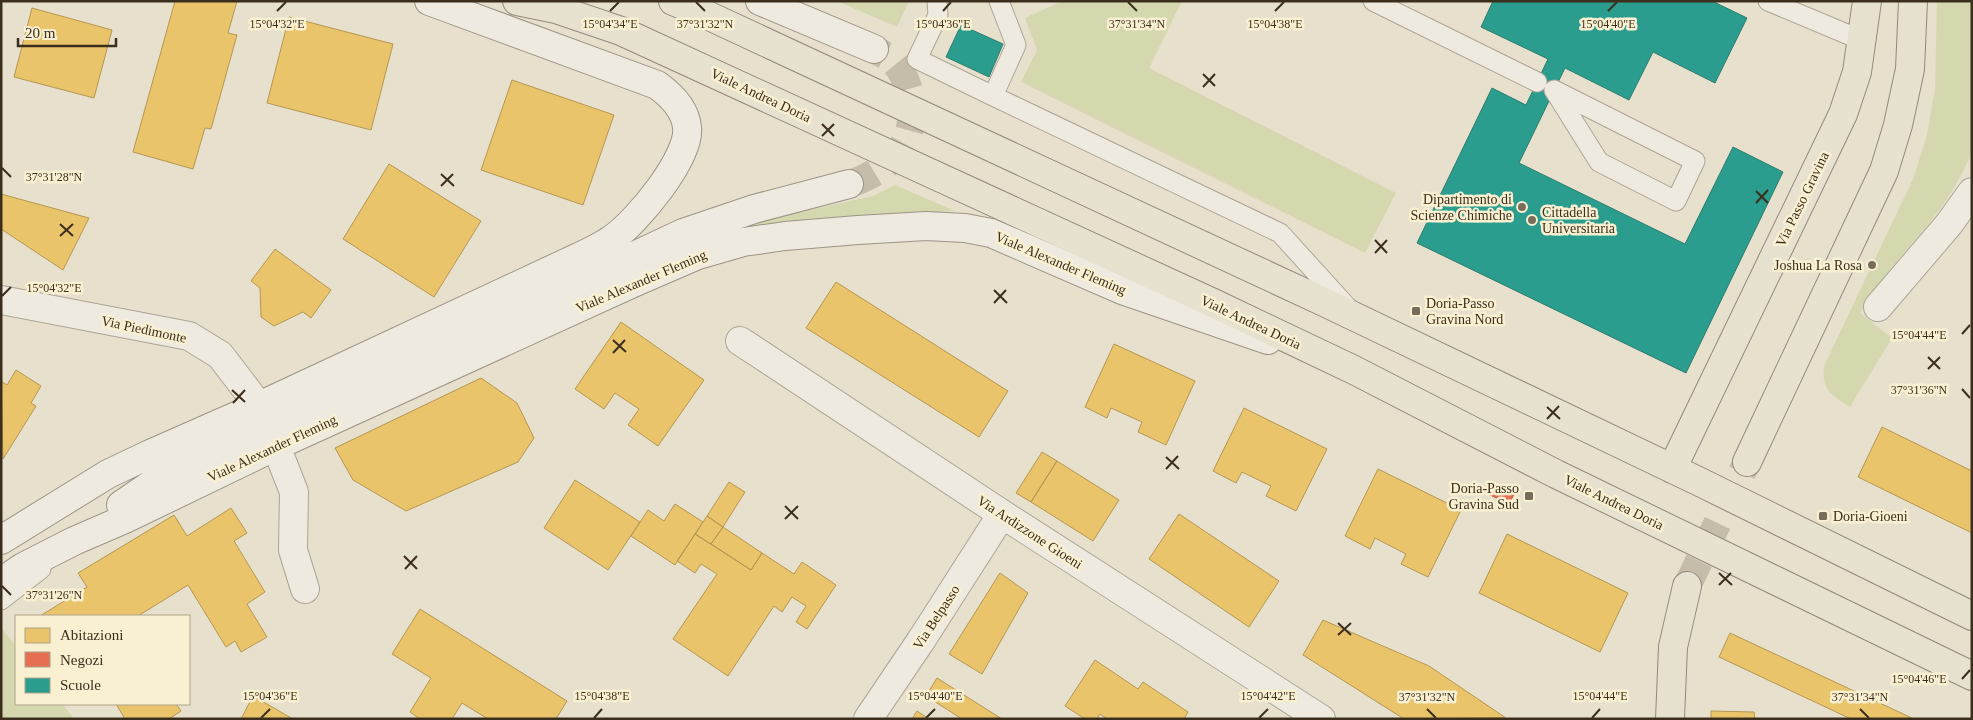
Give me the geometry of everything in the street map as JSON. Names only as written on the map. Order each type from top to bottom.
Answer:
[{"type":"main road","points":[[1,540],[108,474],[568,262],[612,239],[646,206],[667,178],[683,148],[688,128],[682,110],[670,95],[658,85],[429,1]]},
{"type":"main road","name":"Viale Andrea Doria","points":[[517,1],[556,9],[621,31],[1345,366],[1556,474],[1972,676]]},
{"type":"main road","points":[[673,1],[716,19],[1356,317],[1972,616]]},
{"type":"main road","points":[[760,1],[874,49]]},
{"type":"main road","name":"Via Passo Gravina","points":[[1672,469],[1843,114],[1857,72],[1867,1]]},
{"type":"main road","points":[[1747,462],[1884,171],[1898,125],[1910,69],[1913,1]]},
{"type":"main road","points":[[74,541],[119,506],[159,479],[683,233],[754,208],[849,184]]},
{"type":"main road","points":[[1878,307],[1949,224],[1972,192]]},
{"type":"main road","name":"Viale Alexander Fleming","points":[[1,582],[23,567],[74,541],[126,519],[276,446],[698,255],[743,242],[785,236],[849,231],[949,226],[991,233],[1122,290],[1345,366]]},
{"type":"main road","name":"Via Piedimonte","points":[[1,300],[189,336],[220,355],[259,406]]},
{"type":"main road","name":"Via Ardizzone Gioeni","points":[[740,342],[1002,514],[1321,719]]},
{"type":"main road","points":[[276,446],[294,492],[294,550],[305,589]]},
{"type":"main road","name":"Via Belpasso","points":[[868,719],[1002,514]]},
{"type":"main road","points":[[1670,719],[1672,647],[1687,586]]},
{"type":"lane","points":[[937,1],[938,15],[918,59],[1280,233],[1356,317]]},
{"type":"lane","points":[[993,96],[1016,45],[999,1]]},
{"type":"lane","points":[[1374,1],[1537,82]]},
{"type":"lane","points":[[1768,1],[1861,40]]},
{"type":"lane","points":[[1554,90],[1695,161],[1676,200],[1599,162],[1554,90]]},
{"type":"lane","points":[[1,600],[74,541]]},
{"type":"green space","points":[[837,1],[909,1],[897,27]]},
{"type":"green space","points":[[1062,1],[1182,1],[1149,68],[1396,193],[1365,253],[1021,82],[1037,50],[1025,18]]},
{"type":"green space","points":[[1937,1],[1972,1],[1972,150],[1964,170],[1947,198],[1883,279],[1860,313],[1892,338],[1850,407],[1828,390],[1824,379],[1825,364],[1913,179],[1927,135],[1935,89]]},
{"type":"green space","points":[[895,185],[955,211],[799,221],[726,233],[755,222],[873,196]]},
{"type":"green space","points":[[1,628],[15,645],[15,705],[63,705],[73,717],[72,719],[1,719]]},
{"type":"building: Abitazioni","points":[[175,1],[237,1],[228,33],[237,35],[211,129],[205,128],[193,169],[133,152]]},
{"type":"building: Abitazioni","points":[[32,8],[112,30],[94,98],[14,77]]},
{"type":"building: Abitazioni","points":[[289,17],[393,44],[371,130],[267,103]]},
{"type":"building: Abitazioni","points":[[512,80],[614,115],[583,205],[481,170]]},
{"type":"building: Abitazioni","points":[[389,164],[481,221],[434,297],[343,239]]},
{"type":"building: Abitazioni","points":[[1,194],[89,218],[63,270],[1,229]]},
{"type":"building: Abitazioni","points":[[275,249],[331,290],[311,318],[303,312],[274,326],[261,317],[260,288],[251,281]]},
{"type":"building: Abitazioni","points":[[836,282],[1008,391],[979,437],[806,328]]},
{"type":"building: Abitazioni","points":[[621,322],[704,380],[658,446],[628,425],[639,409],[615,393],[604,409],[575,389]]},
{"type":"building: Abitazioni","points":[[1114,344],[1195,381],[1166,445],[1138,432],[1142,422],[1111,408],[1107,418],[1085,407]]},
{"type":"building: Abitazioni","points":[[16,370],[41,386],[31,403],[36,406],[3,459],[1,381],[7,385]]},
{"type":"building: Abitazioni","points":[[481,378],[517,403],[534,438],[518,462],[406,511],[353,480],[335,448]]},
{"type":"building: Abitazioni","points":[[1244,408],[1327,449],[1296,511],[1266,496],[1271,486],[1242,472],[1236,483],[1213,471]]},
{"type":"building: Abitazioni","points":[[1882,427],[1972,471],[1972,533],[1858,477]]},
{"type":"building: Abitazioni","points":[[1042,452],[1057,461],[1031,502],[1016,493]]},
{"type":"building: Abitazioni","points":[[1057,461],[1119,500],[1093,541],[1031,502]]},
{"type":"building: Abitazioni","points":[[1378,469],[1461,510],[1428,577],[1401,564],[1406,554],[1375,538],[1370,549],[1345,536]]},
{"type":"building: Abitazioni","points":[[575,480],[640,522],[608,570],[544,528]]},
{"type":"building: Abitazioni","points":[[729,482],[745,492],[723,527],[707,516]]},
{"type":"building: Abitazioni","points":[[675,504],[703,522],[675,565],[631,536],[648,510],[664,521]]},
{"type":"building: Abitazioni","points":[[231,508],[247,533],[234,541],[265,592],[247,604],[267,637],[241,652],[235,641],[226,647],[188,585],[140,615],[42,615],[87,587],[78,573],[174,515],[187,536]]},
{"type":"building: Abitazioni","points":[[1179,514],[1279,581],[1249,627],[1149,559]]},
{"type":"building: Abitazioni","points":[[707,516],[723,527],[711,544],[695,534]]},
{"type":"building: Abitazioni","points":[[723,527],[762,553],[751,570],[711,544]]},
{"type":"building: Abitazioni","points":[[695,534],[751,570],[762,553],[794,574],[802,562],[836,585],[807,629],[796,622],[806,606],[792,597],[782,612],[774,606],[728,676],[673,639],[717,574],[701,564],[695,573],[677,561]]},
{"type":"building: Abitazioni","points":[[1507,534],[1628,593],[1600,652],[1479,593]]},
{"type":"building: Abitazioni","points":[[1000,573],[1028,593],[982,674],[949,654]]},
{"type":"building: Abitazioni","points":[[420,609],[567,701],[556,719],[488,719],[462,703],[452,719],[420,719],[410,712],[431,678],[392,654]]},
{"type":"building: Abitazioni","points":[[1323,620],[1429,666],[1506,718],[1404,719],[1303,655]]},
{"type":"building: Abitazioni","points":[[1730,633],[1914,719],[1851,719],[1719,657]]},
{"type":"building: Abitazioni","points":[[1095,660],[1138,689],[1143,682],[1188,712],[1184,719],[1107,719],[1100,714],[1097,719],[1085,719],[1065,706]]},
{"type":"building: Abitazioni","points":[[937,678],[1002,719],[962,719],[926,696]]},
{"type":"building: Abitazioni","points":[[253,696],[293,719],[241,719]]},
{"type":"building: Abitazioni","points":[[117,705],[177,705],[181,711],[169,719],[125,719]]},
{"type":"building: Abitazioni","points":[[917,711],[929,719],[912,719]]},
{"type":"building: Abitazioni","points":[[1711,711],[1754,712],[1755,719],[1711,719]]},
{"type":"building: Negozi","points":[[1490,481],[1514,494],[1509,504],[1484,492]]},
{"type":"building: Scuole","name":"Dipartimento di Scienze Chimiche","points":[[1493,1],[1712,1],[1747,18],[1715,83],[1653,52],[1629,100],[1565,68],[1519,163],[1685,244],[1733,147],[1783,172],[1686,373],[1417,243],[1492,88],[1526,105],[1548,59],[1481,27]]},
{"type":"building: Scuole","points":[[961,25],[1003,44],[989,77],[946,57]]},
{"type":"tunnel","points":[[849,184],[864,178],[889,163],[905,141],[910,127],[912,112],[908,86],[904,76],[891,59],[874,49]]},
{"type":"tunnel","points":[[1687,586],[1747,462]]},
{"type":"place","name":"Dipartimento di Scienze Chimiche","points":[[1522,207]]},
{"type":"place","name":"Cittadella Universitaria","points":[[1532,220]]},
{"type":"place","name":"Joshua La Rosa","points":[[1872,265]]},
{"type":"place","name":"Doria-Passo Gravina Nord","points":[[1416,311]]},
{"type":"place","name":"Doria-Passo Gravina Sud","points":[[1529,496]]},
{"type":"place","name":"Doria-Gioeni","points":[[1823,516]]}]
